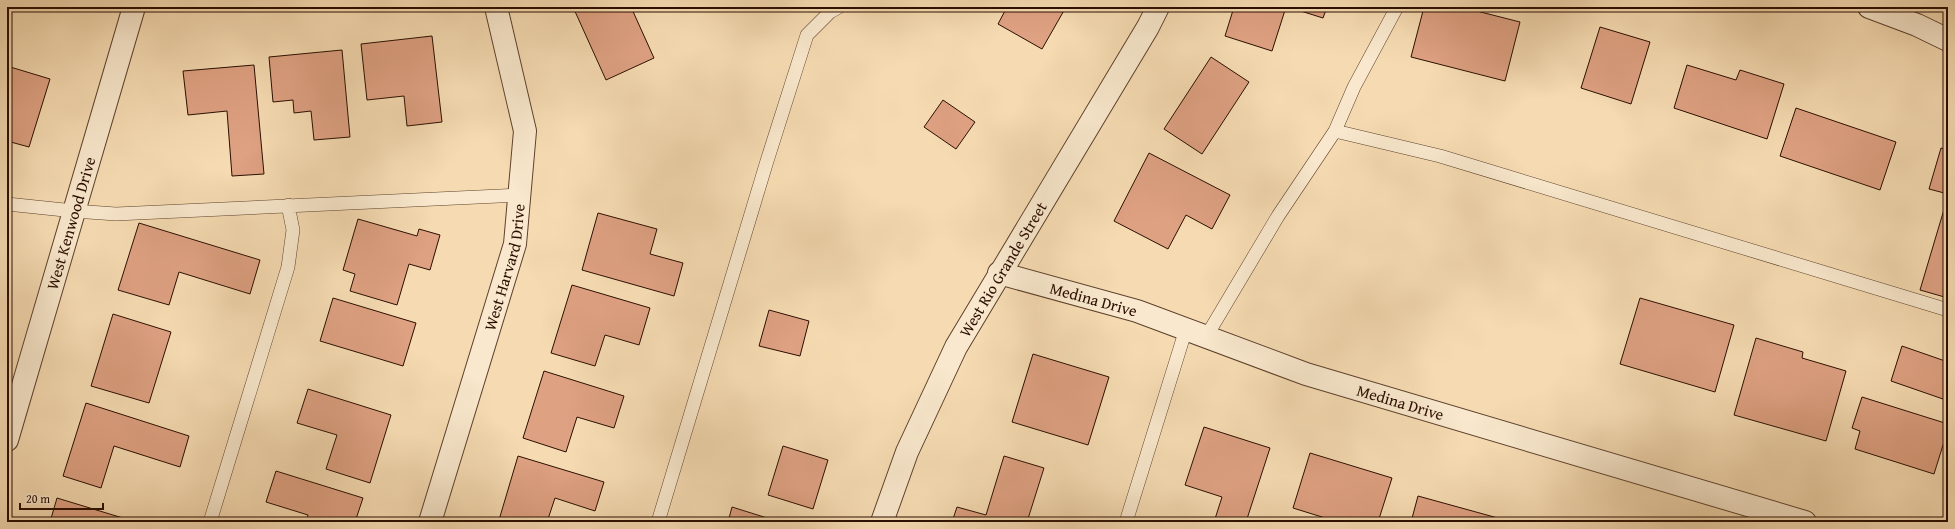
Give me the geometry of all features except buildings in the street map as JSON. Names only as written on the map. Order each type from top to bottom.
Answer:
[{"type":"street","name":"West Kenwood Drive","points":[[7,440],[134,7]]},
{"type":"street","name":"West Harvard Drive","points":[[430,522],[515,244],[525,131],[496,7]]},
{"type":"street","name":"West Rio Grande Street","points":[[882,522],[907,452],[949,361],[999,273],[1148,27],[1158,7]]},
{"type":"street","points":[[1869,7],[1917,25],[1948,40]]},
{"type":"street","name":"Medina Drive","points":[[999,273],[1137,311],[1306,374],[1805,522]]},
{"type":"lane","points":[[658,522],[767,161],[807,35],[830,12],[839,7]]},
{"type":"lane","points":[[1206,337],[1278,216],[1335,131],[1354,87],[1397,7]]},
{"type":"lane","points":[[1335,131],[1440,156],[1948,310]]},
{"type":"lane","points":[[7,204],[116,214],[519,195]]},
{"type":"lane","points":[[210,522],[288,267],[293,230],[288,205]]},
{"type":"lane","points":[[1126,522],[1186,329]]}]
